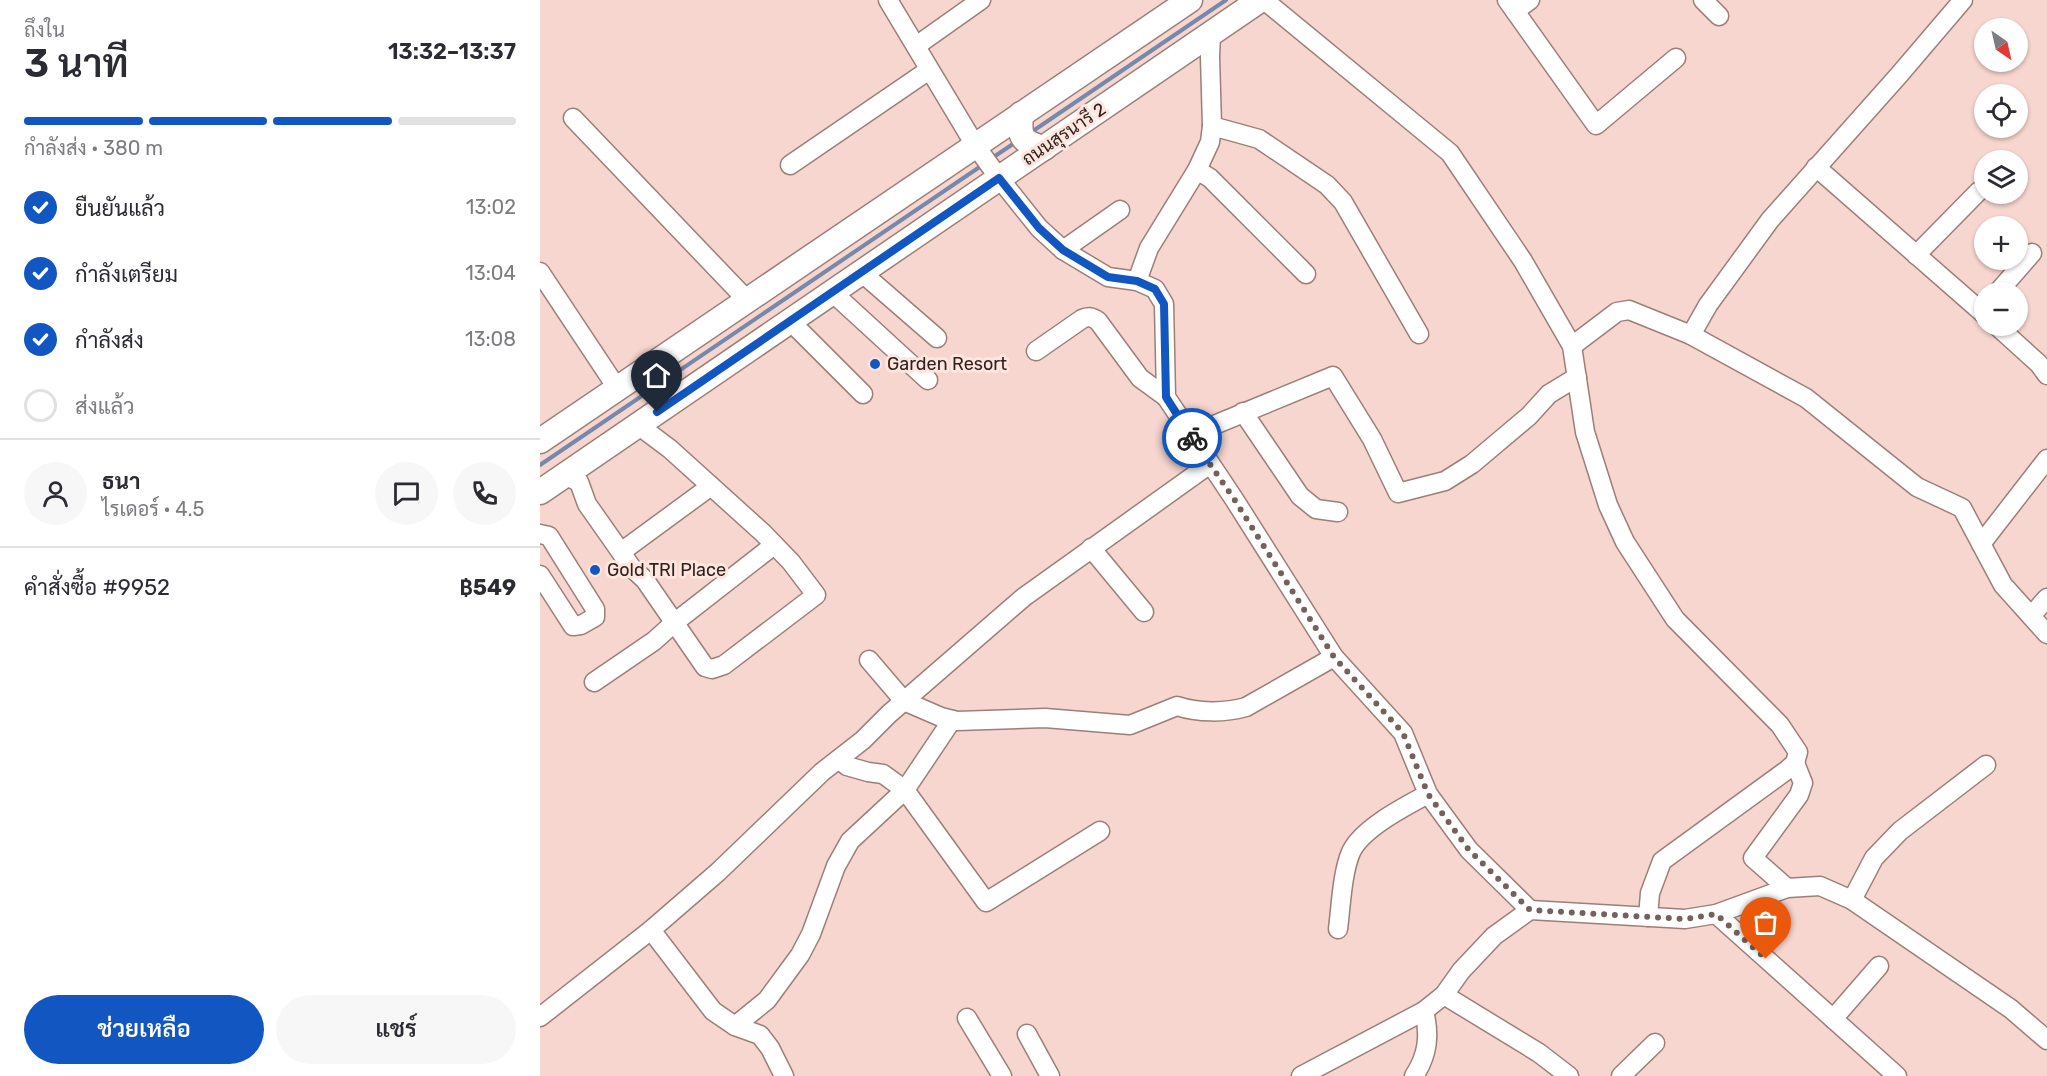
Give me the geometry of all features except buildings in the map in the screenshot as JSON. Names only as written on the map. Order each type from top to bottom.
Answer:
[{"type":"main road","name":"ถนนสุรนารี 2","points":[[540,441],[747,300],[943,191],[996,175],[1029,133],[1190,0]]},
{"type":"main road","name":"ถนนสุรนารี 2","points":[[540,492],[861,272],[943,191],[978,149],[1029,133],[1211,33],[1262,0]]},
{"type":"street","points":[[888,0],[978,149],[1039,228],[1063,250],[1108,277],[1137,281],[1155,289],[1164,304],[1166,397]]},
{"type":"street","points":[[916,46],[981,0]]},
{"type":"street","points":[[1262,0],[1450,153],[1523,261],[1572,346],[1585,432],[1608,505],[1625,542],[1675,619],[1780,725],[1798,752],[1795,763],[1803,783],[1800,795],[1754,858],[1787,888]]},
{"type":"street","points":[[1530,0],[1511,5],[1596,125],[1676,58]]},
{"type":"street","points":[[1703,0],[1719,16]]},
{"type":"street","points":[[1690,335],[1708,305],[1770,220],[1963,0]]},
{"type":"street","points":[[1137,281],[1149,248],[1197,170],[1210,142],[1212,126],[1211,33]]},
{"type":"street","points":[[790,165],[929,70]]},
{"type":"street","points":[[573,118],[747,300]]},
{"type":"street","points":[[1212,126],[1259,139],[1327,185],[1342,202],[1419,334]]},
{"type":"street","points":[[1816,167],[1974,303]]},
{"type":"street","points":[[1197,170],[1210,177],[1305,273]]},
{"type":"street","points":[[1916,255],[1974,196]]},
{"type":"street","points":[[1063,250],[1120,210]]},
{"type":"street","points":[[2007,282],[2032,254]]},
{"type":"street","points":[[540,272],[617,388]]},
{"type":"street","points":[[861,272],[937,338]]},
{"type":"street","points":[[832,292],[928,380]]},
{"type":"street","points":[[1572,346],[1617,312],[1629,310],[1690,335],[1806,398],[1917,487],[1962,508],[2003,585],[2047,634]]},
{"type":"street","points":[[1036,351],[1082,319],[1088,316],[1094,318],[1140,378],[1166,397],[1334,657],[1403,733],[1428,794],[1469,850],[1530,910]]},
{"type":"street","points":[[790,321],[863,394]]},
{"type":"street","points":[[2009,336],[2044,365]]},
{"type":"street","points":[[1190,435],[1333,376],[1372,440],[1398,493],[1445,481],[1472,464],[1529,416],[1549,394],[1577,377]]},
{"type":"street","points":[[1243,412],[1291,484],[1308,504],[1316,510],[1338,512]]},
{"type":"street","points":[[564,475],[579,482],[587,504],[632,568],[645,580],[705,667],[712,669],[724,665],[816,595],[791,562],[774,545],[670,449],[638,425]]},
{"type":"street","points":[[1981,544],[2047,459]]},
{"type":"street","points":[[540,1017],[651,930],[718,872],[822,772],[863,740],[904,701],[1024,597],[1210,464]]},
{"type":"street","points":[[621,552],[711,486]]},
{"type":"street","points":[[540,534],[549,536],[596,609],[595,617],[581,625],[573,626],[540,574]]},
{"type":"street","points":[[594,682],[654,641],[774,545]]},
{"type":"street","points":[[1091,548],[1144,612]]},
{"type":"street","points":[[2031,616],[2047,598]]},
{"type":"street","points":[[869,660],[904,701],[952,720],[1045,718],[1130,725],[1177,706],[1190,711],[1217,711],[1246,707],[1334,657]]},
{"type":"street","points":[[735,1026],[767,1000],[800,955],[811,933],[836,866],[850,841],[905,790],[952,720]]},
{"type":"street","points":[[839,759],[847,766],[883,774],[905,790],[986,902],[1100,831]]},
{"type":"street","points":[[1648,917],[1650,893],[1662,861],[1795,763]]},
{"type":"street","points":[[1852,900],[1874,858],[1900,831],[1986,765]]},
{"type":"street","points":[[1338,929],[1347,866],[1354,845],[1392,814],[1428,794]]},
{"type":"street","points":[[1301,1076],[1425,1011],[1444,996],[1461,971],[1494,936],[1530,910],[1685,919],[1716,914],[1787,888],[1820,886],[1852,900],[2011,1009],[2047,1040]]},
{"type":"street","points":[[1716,914],[1897,1076]]},
{"type":"street","points":[[651,930],[713,1011],[735,1026],[760,1035],[770,1048],[784,1076]]},
{"type":"street","points":[[1833,1019],[1879,966]]},
{"type":"street","points":[[1444,996],[1539,1053],[1569,1076]]},
{"type":"street","points":[[1414,1076],[1427,1048],[1428,1028],[1425,1011]]},
{"type":"street","points":[[968,1018],[1002,1076]]},
{"type":"street","points":[[1027,1034],[1050,1076]]},
{"type":"street","points":[[1621,1076],[1655,1043]]},
{"type":"waterway","points":[[1030,133],[1226,0]]},
{"type":"waterway","points":[[992,158],[1016,142]]},
{"type":"waterway","points":[[540,465],[984,164]]},
{"type":"way so far","points":[[1192,438],[1234,499],[1334,657],[1403,733],[1428,794],[1469,850],[1530,910],[1685,919],[1716,914],[1766,959]]},
{"type":"place","name":"Garden Resort","points":[[875,364]]},
{"type":"place","name":"Gold TRI Place","points":[[595,570]]},
{"type":"route","points":[[657,412],[999,178],[1039,228],[1063,250],[1108,277],[1137,281],[1155,289],[1164,304],[1166,397],[1192,438]]}]
